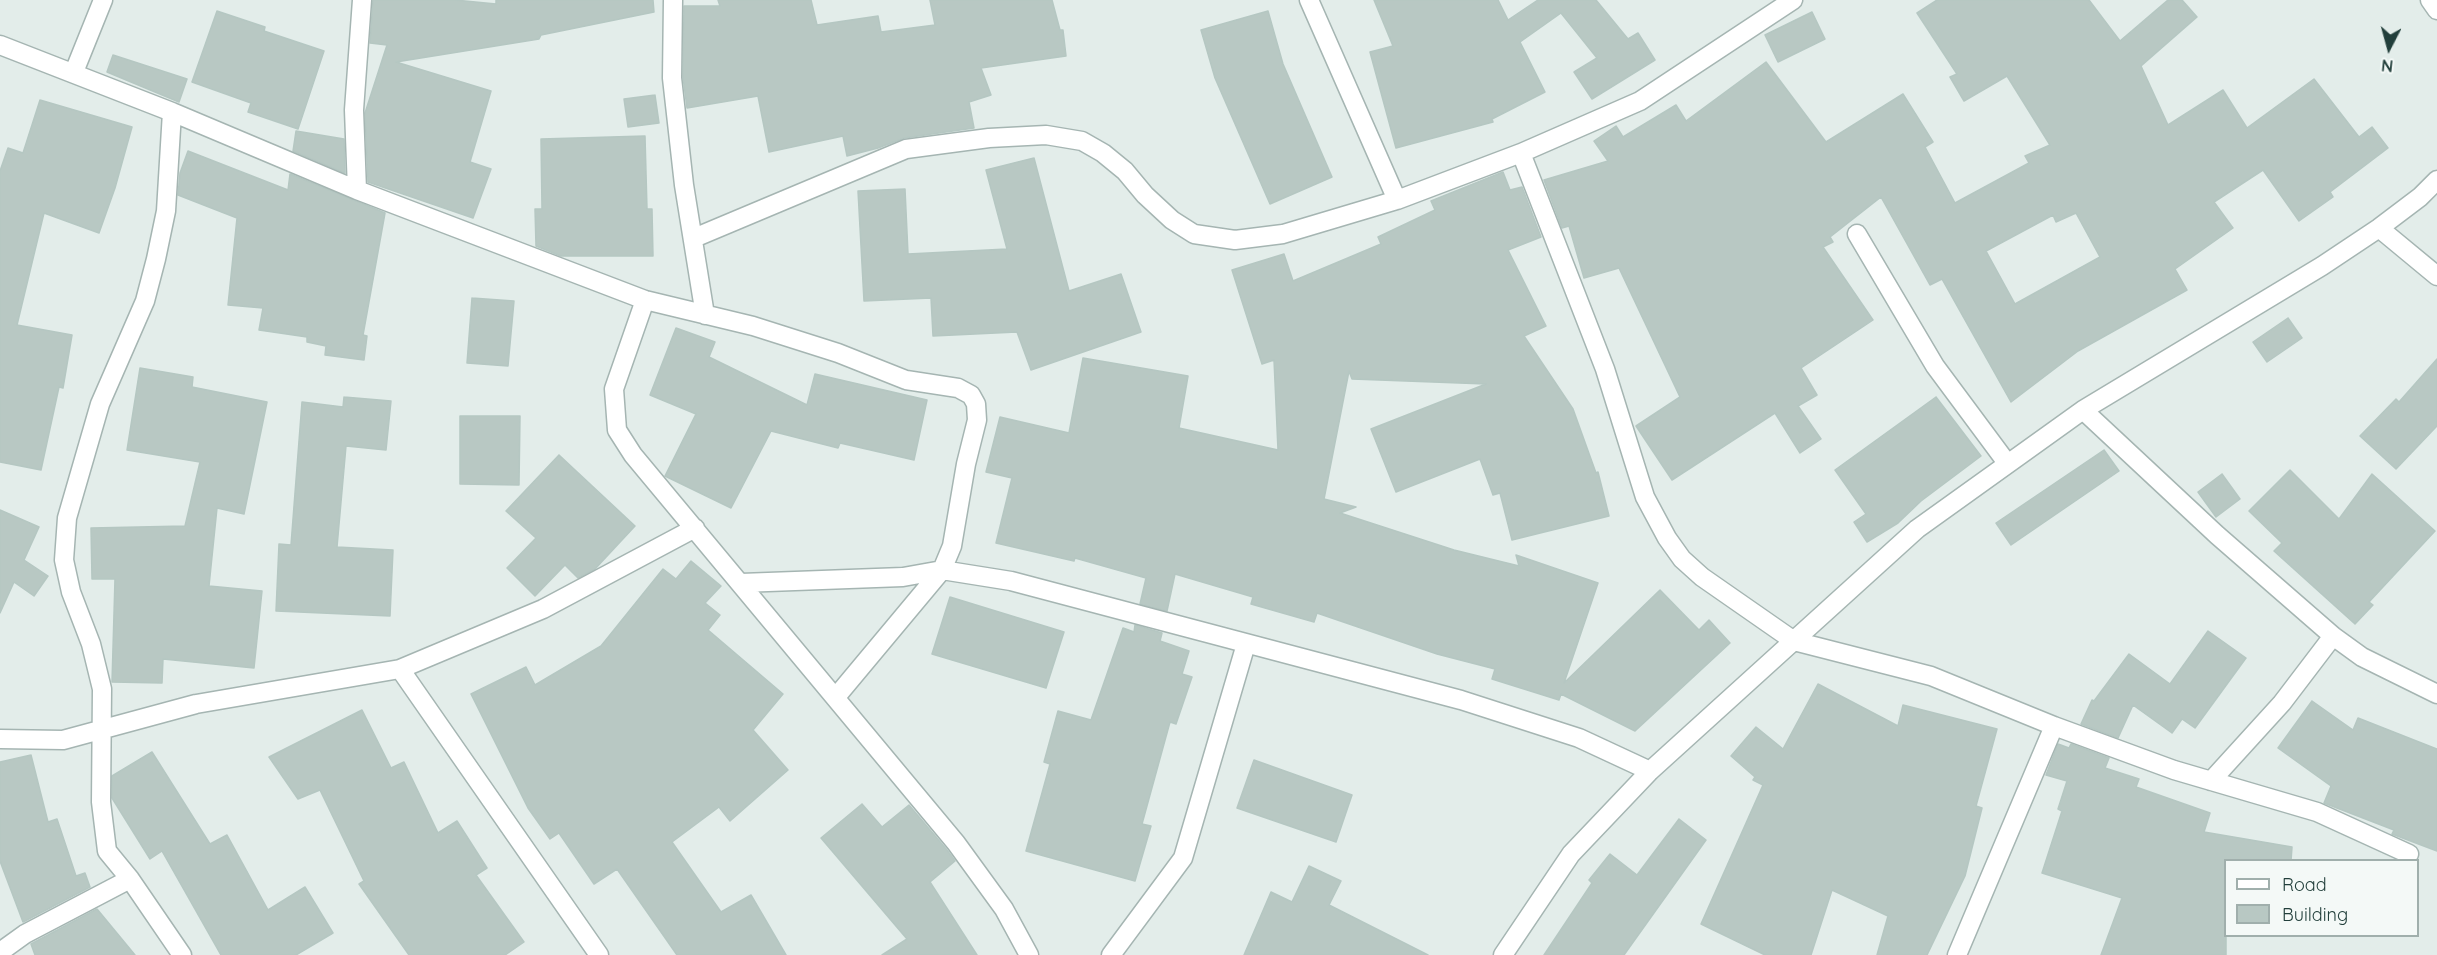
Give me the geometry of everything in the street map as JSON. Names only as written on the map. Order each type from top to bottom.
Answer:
[{"type":"street","points":[[74,72],[103,0]]},
{"type":"street","points":[[357,190],[354,110],[362,0]]},
{"type":"street","points":[[673,0],[672,78],[684,185],[705,315]]},
{"type":"street","points":[[1309,0],[1397,200]]},
{"type":"street","points":[[694,238],[906,148],[989,138],[1046,135],[1082,141],[1103,153],[1125,171],[1144,195],[1172,220],[1194,234],[1235,240],[1283,234],[1397,200],[1521,153],[1640,101],[1793,0]]},
{"type":"street","points":[[2430,0],[2437,10]]},
{"type":"street","points":[[0,45],[74,72],[357,190],[645,300],[753,326],[838,353],[906,380],[958,388],[971,395],[976,404],[976,420],[952,546],[942,570],[836,697]]},
{"type":"street","points":[[172,112],[166,211],[156,259],[145,301],[100,404],[67,518],[64,560],[71,592],[91,644],[102,689],[104,729],[101,802],[107,851],[130,879],[182,955]]},
{"type":"street","points":[[1521,153],[1605,369],[1645,497],[1667,538],[1682,559],[1702,577],[1794,641],[1931,676],[2054,726],[2211,781],[2317,812],[2409,854]]},
{"type":"street","points":[[1503,955],[1571,854],[1650,771],[1917,529],[2084,410],[2322,266],[2379,228],[2420,197],[2437,180]]},
{"type":"street","points":[[2379,228],[2437,276]]},
{"type":"street","points":[[1857,234],[1935,366],[2007,463]]},
{"type":"street","points":[[645,300],[614,389],[617,430],[633,455],[956,843],[1004,909],[1029,955]]},
{"type":"street","points":[[2084,410],[2217,535],[2333,636],[2362,657],[2437,694]]},
{"type":"street","points":[[0,739],[63,740],[196,705],[400,669],[543,609],[694,528]]},
{"type":"street","points":[[741,584],[903,577],[942,570],[1011,581],[1461,700],[1579,738],[1650,771]]},
{"type":"street","points":[[2211,781],[2282,703],[2333,636]]},
{"type":"street","points":[[1111,955],[1183,858],[1246,644]]},
{"type":"street","points":[[400,669],[599,955]]},
{"type":"street","points":[[1957,955],[2054,726]]},
{"type":"street","points":[[0,952],[25,933],[130,879]]},
{"type":"building","points":[[373,0],[455,0],[496,4],[496,0],[653,0],[654,12],[541,35],[539,39],[396,62],[491,91],[470,162],[491,169],[473,218],[368,182],[365,113],[387,45],[370,43]]},
{"type":"building","points":[[718,0],[811,0],[817,25],[878,16],[881,32],[935,25],[930,0],[1052,0],[1060,30],[1063,30],[1066,56],[981,68],[991,95],[969,102],[974,128],[904,138],[847,156],[843,136],[769,152],[758,96],[687,108],[683,77],[684,6],[720,6]]},
{"type":"building","points":[[1374,0],[1498,0],[1508,20],[1538,0],[1596,0],[1628,39],[1638,33],[1655,60],[1592,99],[1574,72],[1597,58],[1561,13],[1520,42],[1545,92],[1492,119],[1493,122],[1396,148],[1370,52],[1393,46]]},
{"type":"building","points":[[1937,0],[2089,0],[2120,41],[2168,0],[2182,0],[2197,17],[2141,66],[2168,125],[2223,90],[2247,128],[2314,79],[2359,137],[2372,127],[2388,148],[2330,192],[2333,197],[2299,221],[2263,170],[2214,202],[2233,228],[2175,269],[2187,290],[2078,351],[2011,402],[1942,279],[1930,285],[1881,197],[1830,237],[1833,242],[1823,247],[1873,320],[1801,368],[1817,395],[1798,406],[1821,439],[1800,453],[1775,413],[1672,480],[1636,426],[1680,397],[1619,268],[1584,278],[1569,226],[1562,228],[1544,180],[1608,161],[1594,141],[1616,126],[1623,137],[1676,105],[1686,121],[1766,62],[1826,142],[1903,94],[1933,142],[1925,147],[1955,203],[2029,163],[2025,156],[2050,145],[2007,76],[1964,101],[1950,77],[1957,74],[1917,13]],"holes":[[[2076,213],[2100,257],[2015,304],[1986,251],[2053,215],[2056,222]]]},
{"type":"building","points":[[217,11],[265,27],[264,31],[324,51],[298,129],[248,112],[251,103],[192,82]]},
{"type":"building","points":[[1268,11],[1283,64],[1332,177],[1270,204],[1215,78],[1201,30]]},
{"type":"building","points":[[1812,12],[1825,39],[1778,62],[1765,35]]},
{"type":"building","points":[[113,55],[187,79],[179,102],[107,72]]},
{"type":"building","points":[[655,95],[659,123],[628,127],[624,99]]},
{"type":"building","points":[[40,100],[132,127],[115,188],[99,233],[44,213],[17,325],[72,335],[63,388],[59,387],[41,470],[0,462],[0,171],[8,148],[23,153]]},
{"type":"building","points":[[296,131],[344,139],[345,173],[293,151]]},
{"type":"building","points":[[645,136],[647,209],[652,209],[653,256],[561,256],[536,246],[535,209],[542,209],[541,139]]},
{"type":"building","points":[[188,151],[288,190],[290,174],[385,213],[363,335],[367,336],[364,360],[325,355],[326,346],[307,342],[307,337],[259,330],[263,308],[228,305],[237,218],[178,195],[180,173]]},
{"type":"building","points":[[1034,158],[1069,291],[1121,274],[1141,332],[1031,370],[1017,332],[933,336],[931,298],[864,301],[858,191],[905,189],[908,254],[1007,249],[986,170]]},
{"type":"building","points":[[1503,172],[1510,190],[1522,187],[1541,237],[1508,250],[1546,326],[1524,336],[1573,409],[1596,473],[1598,472],[1609,516],[1512,540],[1500,493],[1493,495],[1480,459],[1396,492],[1371,429],[1486,384],[1352,379],[1349,371],[1324,499],[1356,507],[1340,513],[1454,550],[1519,566],[1516,555],[1598,583],[1564,683],[1660,590],[1699,630],[1709,620],[1730,643],[1635,731],[1561,694],[1559,700],[1492,679],[1495,669],[1437,654],[1317,613],[1314,622],[1251,604],[1253,597],[1175,574],[1167,611],[1140,604],[1146,578],[1075,558],[1074,561],[996,543],[1012,478],[986,472],[1000,417],[1069,433],[1083,358],[1188,376],[1179,428],[1278,450],[1274,360],[1262,364],[1232,270],[1284,254],[1293,281],[1381,244],[1378,237],[1435,210],[1431,201]]},
{"type":"building","points":[[472,298],[514,301],[508,366],[467,363]]},
{"type":"building","points":[[2288,318],[2302,338],[2267,362],[2253,342]]},
{"type":"building","points":[[676,328],[715,342],[709,357],[807,405],[815,374],[927,400],[914,460],[840,443],[838,448],[771,431],[731,508],[665,476],[696,414],[650,395]]},
{"type":"building","points":[[2437,359],[2437,426],[2396,469],[2360,436],[2396,399],[2399,402]]},
{"type":"building","points":[[140,368],[193,377],[192,387],[267,402],[244,514],[217,508],[209,586],[262,591],[254,668],[163,659],[162,683],[112,682],[115,579],[92,579],[91,528],[185,526],[200,462],[127,450]]},
{"type":"building","points":[[344,397],[391,401],[386,450],[346,446],[337,547],[393,550],[390,616],[276,611],[279,544],[291,545],[302,402],[343,407]]},
{"type":"building","points":[[1936,397],[1981,456],[1921,501],[1898,523],[1867,542],[1854,522],[1866,514],[1835,470]]},
{"type":"building","points":[[460,416],[520,416],[519,485],[460,484]]},
{"type":"building","points":[[2104,450],[2119,471],[2011,545],[1996,523]]},
{"type":"building","points":[[559,455],[635,526],[595,569],[578,578],[565,565],[535,596],[507,568],[536,538],[506,511]]},
{"type":"building","points":[[2290,470],[2339,519],[2372,474],[2435,531],[2369,602],[2373,605],[2355,624],[2274,551],[2282,543],[2249,511]]},
{"type":"building","points":[[2222,474],[2240,499],[2216,517],[2198,492]]},
{"type":"building","points":[[0,510],[39,527],[24,560],[48,576],[34,596],[14,582],[0,613]]},
{"type":"building","points":[[691,561],[721,586],[705,603],[720,615],[708,630],[783,694],[753,730],[788,770],[730,821],[719,807],[672,842],[721,912],[751,895],[786,955],[677,955],[617,869],[594,884],[559,833],[550,839],[528,808],[471,694],[526,667],[535,685],[601,646],[663,569],[676,579]]},
{"type":"building","points":[[950,597],[1064,632],[1046,688],[932,654]]},
{"type":"building","points":[[1135,625],[1162,633],[1160,641],[1189,651],[1182,674],[1192,677],[1176,724],[1170,722],[1142,824],[1151,826],[1135,881],[1026,851],[1050,764],[1044,762],[1058,711],[1091,720],[1123,628],[1134,632]]},
{"type":"building","points":[[2208,631],[2246,658],[2195,728],[2182,719],[2172,733],[2133,705],[2118,738],[2081,724],[2092,700],[2094,701],[2129,654],[2170,684]]},
{"type":"building","points":[[1818,684],[1898,726],[1903,705],[1997,729],[1976,806],[1982,808],[1965,876],[1927,955],[1877,955],[1888,916],[1832,890],[1811,955],[1765,955],[1701,924],[1763,785],[1753,780],[1755,777],[1731,756],[1756,727],[1783,749]]},
{"type":"building","points":[[2312,701],[2353,730],[2358,718],[2437,749],[2437,851],[2392,834],[2394,830],[2324,803],[2331,786],[2278,748]]},
{"type":"building","points":[[362,710],[391,768],[404,762],[438,833],[457,821],[487,868],[476,875],[524,942],[505,955],[409,955],[359,884],[364,881],[320,790],[298,799],[269,757]]},
{"type":"building","points":[[2058,744],[2069,748],[2071,744],[2109,758],[2105,768],[2139,779],[2136,787],[2210,813],[2204,832],[2292,847],[2291,859],[2224,859],[2226,955],[2101,955],[2122,898],[2042,873],[2062,811],[2058,809],[2067,781],[2046,775]]},
{"type":"building","points":[[152,752],[210,844],[227,835],[268,910],[305,887],[333,933],[296,955],[221,955],[162,851],[150,859],[112,798],[112,776]]},
{"type":"building","points":[[31,755],[48,822],[57,819],[76,876],[85,873],[90,887],[23,922],[0,861],[0,762]]},
{"type":"building","points":[[1254,760],[1352,795],[1336,842],[1237,808]]},
{"type":"building","points":[[862,804],[882,827],[909,805],[947,850],[955,861],[930,882],[977,955],[882,955],[907,939],[821,838]]},
{"type":"building","points":[[1679,819],[1706,840],[1624,955],[1544,955],[1592,883],[1589,880],[1610,854],[1637,875]]},
{"type":"building","points":[[1309,866],[1341,881],[1329,905],[1428,955],[1244,955],[1271,892],[1292,902]]},
{"type":"building","points":[[97,909],[135,955],[35,955],[31,944]]}]
